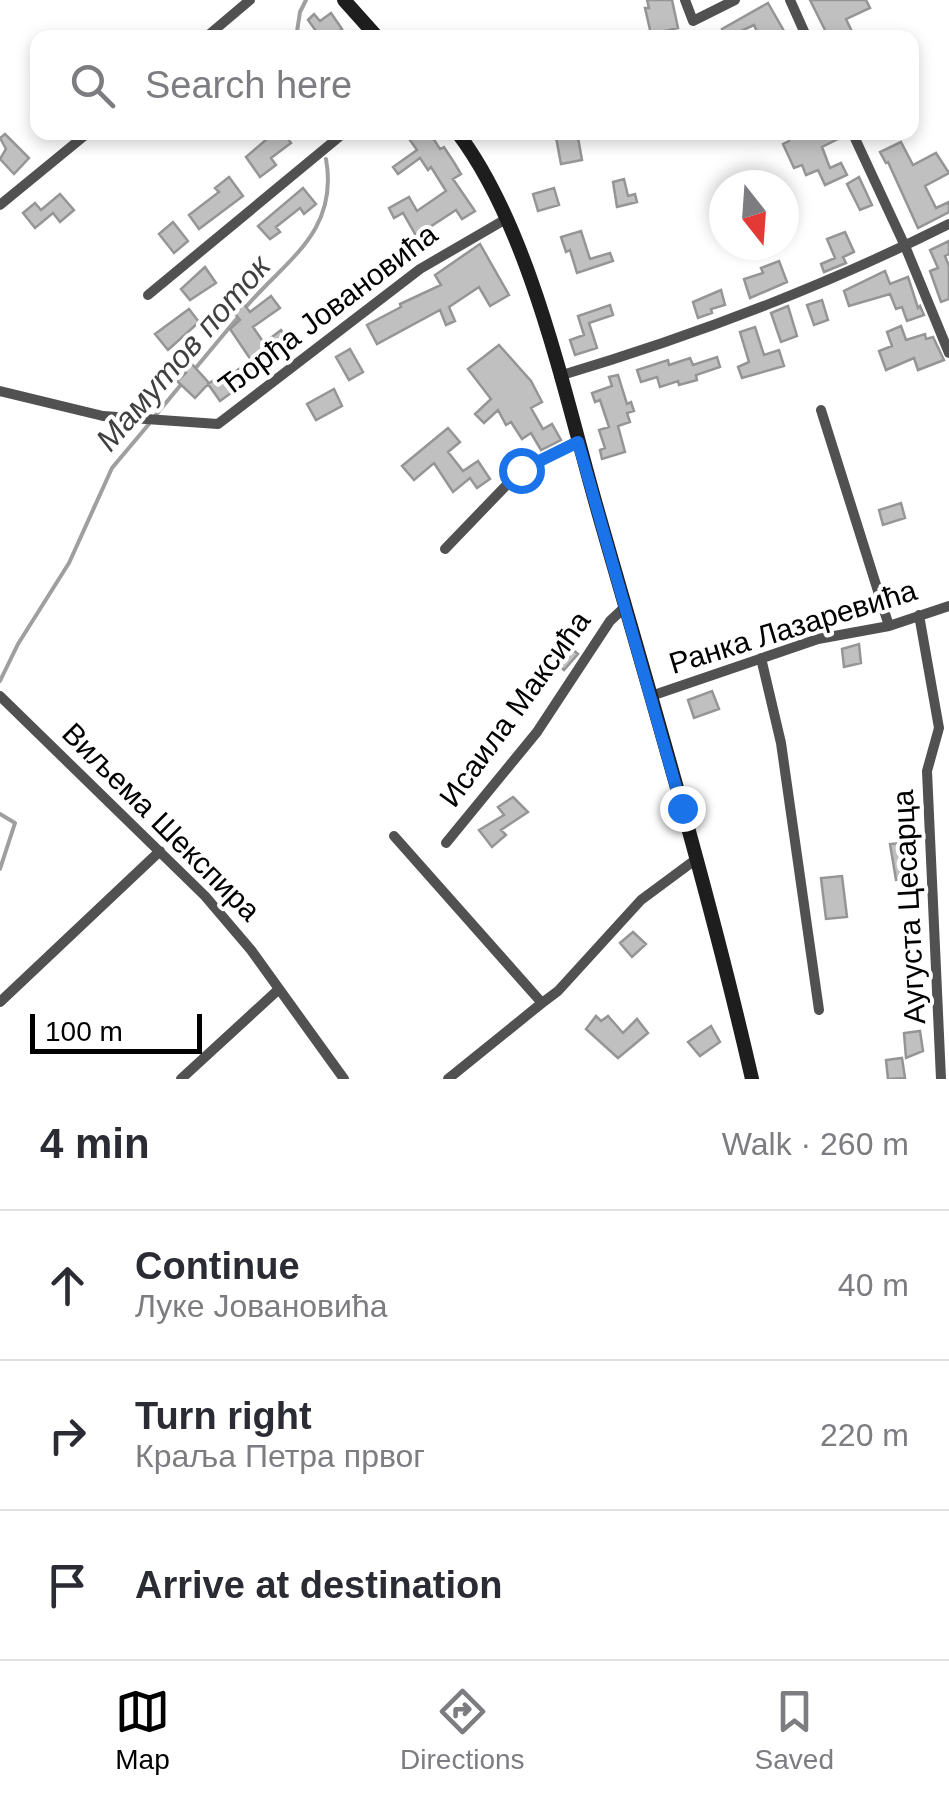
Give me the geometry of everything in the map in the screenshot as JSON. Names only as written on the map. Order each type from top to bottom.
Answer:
[{"type":"street","points":[[214,30],[250,0]]},
{"type":"street","points":[[344,0],[371,30]]},
{"type":"street","points":[[685,0],[693,21],[736,0]]},
{"type":"street","points":[[790,0],[804,30]]},
{"type":"street","points":[[0,205],[78,140]]},
{"type":"street","points":[[148,295],[334,140]]},
{"type":"street","points":[[463,140],[506,219],[532,285],[651,696],[752,1079]]},
{"type":"street","points":[[856,140],[949,353]]},
{"type":"street","name":"Ђорђа Јовановића","points":[[0,391],[104,416],[218,424],[420,268],[506,219]]},
{"type":"street","points":[[559,376],[644,352],[776,303],[949,224]]},
{"type":"street","points":[[820,410],[889,626]]},
{"type":"street","points":[[445,549],[521,470],[578,442]]},
{"type":"street","name":"Исаила Максића","points":[[446,842],[536,732],[610,621],[626,606]]},
{"type":"street","name":"Ранка Лазаревића","points":[[651,696],[818,639],[889,626],[949,606]]},
{"type":"street","name":"Аугуста Цесарца","points":[[919,615],[939,728],[927,771],[941,1079]]},
{"type":"street","points":[[761,658],[781,743],[818,1010]]},
{"type":"street","name":"Виљема Шекспира","points":[[0,697],[160,851],[251,950],[344,1079]]},
{"type":"street","points":[[394,836],[542,1003]]},
{"type":"street","points":[[0,1002],[160,851]]},
{"type":"street","points":[[448,1079],[558,991],[641,900],[695,860]]},
{"type":"street","points":[[181,1079],[279,989]]},
{"type":"building","points":[[647,0],[672,0],[678,28],[650,30],[645,8],[649,8]]},
{"type":"building","points":[[810,0],[866,0],[870,8],[846,19],[851,30],[825,30]]},
{"type":"building","points":[[768,3],[783,30],[756,30],[754,25],[743,30],[722,29]]},
{"type":"building","points":[[331,13],[342,29],[315,30],[308,20],[314,14],[320,21]]},
{"type":"building","points":[[5,134],[29,158],[14,174],[0,159],[6,149],[0,138]]},
{"type":"building","points":[[266,140],[291,143],[271,158],[276,165],[260,177],[246,157]]},
{"type":"building","points":[[410,140],[434,140],[440,149],[444,147],[461,174],[453,179],[475,211],[462,219],[456,210],[430,227],[436,238],[422,246],[403,213],[394,218],[389,208],[409,197],[417,211],[446,191],[431,167],[428,170],[420,158],[398,174],[393,167],[417,150]]},
{"type":"building","points":[[556,140],[578,140],[582,160],[561,164]]},
{"type":"building","points":[[836,140],[822,147],[830,168],[841,163],[847,175],[825,185],[818,170],[806,175],[802,165],[794,168],[783,144]]},
{"type":"building","points":[[901,142],[913,165],[936,153],[949,173],[925,186],[936,208],[949,202],[949,212],[918,228],[880,152]]},
{"type":"building","points":[[229,177],[243,196],[199,229],[189,215],[219,192],[215,188]]},
{"type":"building","points":[[859,177],[872,205],[860,210],[847,184]]},
{"type":"building","points":[[624,179],[628,196],[635,194],[637,202],[617,207],[613,182]]},
{"type":"building","points":[[303,188],[316,204],[304,214],[300,208],[276,227],[280,232],[270,239],[258,226]]},
{"type":"building","points":[[554,188],[559,205],[538,211],[533,194]]},
{"type":"building","points":[[60,194],[74,210],[60,222],[53,213],[35,228],[23,213],[35,203],[41,210]]},
{"type":"building","points":[[173,222],[188,241],[174,253],[159,234]]},
{"type":"building","points":[[581,231],[590,259],[610,253],[613,261],[577,273],[561,237]]},
{"type":"building","points":[[845,232],[854,252],[843,257],[846,263],[824,272],[821,264],[835,258],[827,239]]},
{"type":"building","points":[[949,241],[949,254],[945,256],[949,266],[949,299],[941,302],[930,271],[938,268],[930,250]]},
{"type":"building","points":[[480,244],[509,295],[490,306],[479,287],[449,307],[455,321],[446,325],[440,310],[377,344],[367,325],[441,285],[435,275]]},
{"type":"building","points":[[779,261],[787,282],[750,298],[744,279],[763,273],[761,268]]},
{"type":"building","points":[[205,267],[216,283],[190,300],[181,289]]},
{"type":"building","points":[[885,271],[890,284],[908,277],[924,315],[907,321],[902,307],[896,309],[890,294],[849,306],[844,291]]},
{"type":"building","points":[[721,290],[725,305],[698,318],[693,302]]},
{"type":"building","points":[[235,293],[250,312],[271,296],[280,308],[253,327],[264,343],[281,330],[293,348],[220,401],[208,384],[221,375],[224,380],[251,360],[230,329],[240,320],[225,302]]},
{"type":"building","points":[[822,300],[828,320],[814,325],[807,305]]},
{"type":"building","points":[[610,305],[613,315],[589,323],[597,348],[575,355],[570,340],[584,335],[578,316]]},
{"type":"building","points":[[788,306],[797,336],[781,342],[771,313]]},
{"type":"building","points":[[189,309],[199,322],[168,350],[155,334]]},
{"type":"building","points":[[901,326],[906,340],[925,334],[926,339],[933,337],[944,360],[918,370],[914,358],[886,370],[879,351],[892,346],[887,332]]},
{"type":"building","points":[[755,327],[764,355],[779,350],[784,366],[742,378],[738,367],[749,362],[740,332]]},
{"type":"building","points":[[499,345],[531,381],[542,402],[531,408],[543,429],[552,424],[561,440],[541,450],[531,433],[522,439],[511,422],[506,425],[498,410],[484,423],[475,414],[491,399],[468,369]]},
{"type":"building","points":[[350,349],[363,372],[349,380],[336,357]]},
{"type":"building","points":[[717,357],[720,367],[679,385],[678,381],[660,387],[657,377],[641,382],[637,370],[668,360],[669,365],[690,358],[693,365]]},
{"type":"building","points":[[191,363],[209,383],[195,398],[177,381]]},
{"type":"building","points":[[618,375],[627,404],[631,402],[634,411],[627,413],[630,422],[618,426],[625,452],[602,459],[600,450],[605,448],[599,430],[609,427],[600,400],[595,402],[592,393],[612,386],[609,377]]},
{"type":"building","points":[[334,389],[342,406],[316,420],[307,404]]},
{"type":"building","points":[[448,428],[460,442],[448,452],[463,471],[478,461],[490,479],[477,488],[470,478],[453,492],[434,463],[414,480],[402,466]]},
{"type":"building","points":[[901,503],[905,518],[883,525],[879,510]]},
{"type":"building","points":[[564,643],[578,654],[564,670],[550,659]]},
{"type":"building","points":[[859,644],[861,663],[844,667],[842,649]]},
{"type":"building","points":[[712,691],[719,709],[694,718],[688,700]]},
{"type":"building","points":[[513,797],[528,812],[501,830],[506,835],[492,847],[479,830],[504,815],[498,807]]},
{"type":"building","points":[[911,842],[917,878],[896,880],[890,844]]},
{"type":"building","points":[[842,876],[847,917],[826,919],[821,878]]},
{"type":"building","points":[[633,932],[646,944],[632,957],[620,943]]},
{"type":"building","points":[[596,1016],[601,1021],[608,1016],[623,1033],[637,1019],[648,1033],[618,1058],[586,1029]]},
{"type":"building","points":[[711,1026],[720,1042],[700,1056],[688,1042]]},
{"type":"building","points":[[920,1031],[923,1051],[906,1058],[904,1033]]},
{"type":"building","points":[[902,1058],[905,1078],[888,1079],[886,1060]]},
{"type":"waterway","name":"Мамутов поток","points":[[297,30],[306,0]]},
{"type":"waterway","name":"Мамутов поток","points":[[245,308],[317,226],[328,184],[326,159]]},
{"type":"waterway","name":"Мамутов поток","points":[[194,370],[239,316]]},
{"type":"waterway","name":"Мамутов поток","points":[[155,416],[184,381]]},
{"type":"waterway","name":"Мамутов поток","points":[[0,681],[18,644],[69,563],[112,468],[149,424]]},
{"type":"waterway","name":"Мамутов поток","points":[[0,814],[15,823],[0,869]]},
{"type":"route","points":[[521,470],[578,442],[682,808]]}]
